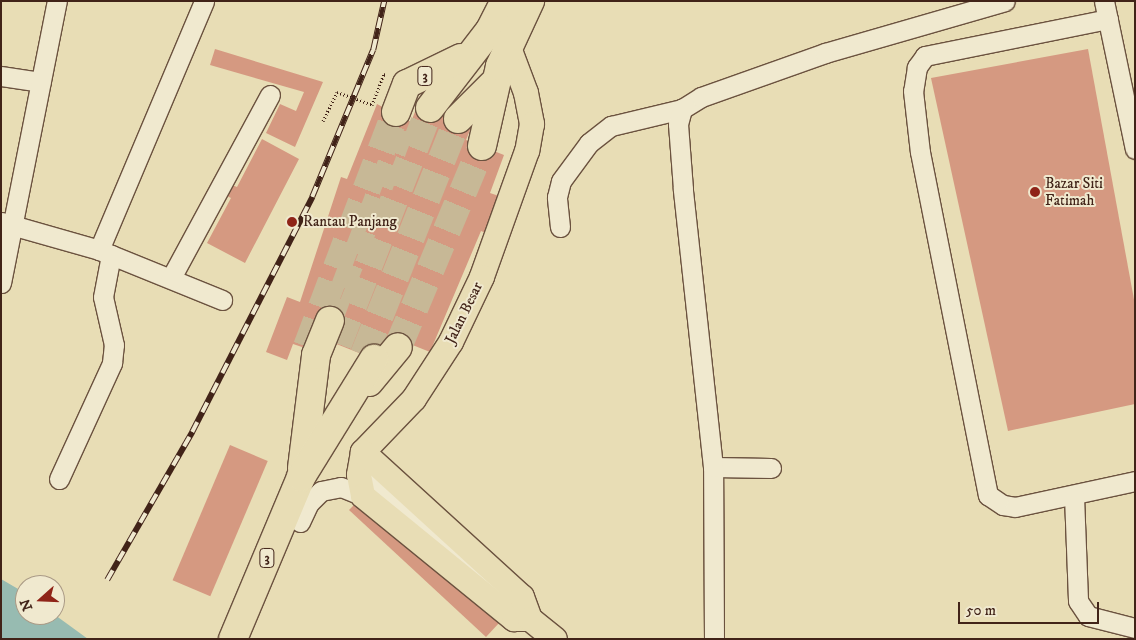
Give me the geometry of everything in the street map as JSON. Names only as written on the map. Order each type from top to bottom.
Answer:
[{"type":"highway","name":"3","points":[[490,53],[470,136],[505,1]]},
{"type":"highway","name":"3","points":[[430,108],[490,53],[530,1]]},
{"type":"highway","name":"3","points":[[391,112],[417,93],[490,53]]},
{"type":"highway","name":"3","points":[[301,477],[316,355],[334,332]]},
{"type":"highway","name":"3","points":[[306,348],[303,378],[308,431]]},
{"type":"highway","name":"3","points":[[233,639],[301,477],[338,421],[379,353]]},
{"type":"main road","name":"Jalan Besar","points":[[363,452],[414,399],[451,342],[482,277],[527,151],[532,124],[526,93],[490,53]]},
{"type":"main road","points":[[363,452],[359,475],[363,496],[514,619],[530,619]]},
{"type":"main road","points":[[363,452],[522,597],[530,619],[555,639]]},
{"type":"street","points":[[1,283],[8,223],[41,82],[57,1]]},
{"type":"street","points":[[59,479],[112,363],[114,345],[103,297],[105,252],[204,1]]},
{"type":"street","points":[[560,227],[557,197],[561,182],[589,143],[611,126],[682,109],[700,97],[825,52],[1005,1]]},
{"type":"street","points":[[1135,149],[1106,10],[925,56],[913,82],[920,152],[985,487],[996,501],[1015,507],[1074,496],[1135,481]]},
{"type":"street","points":[[1,76],[41,82]]},
{"type":"street","points":[[171,278],[270,95]]},
{"type":"street","points":[[682,109],[678,124],[681,163],[713,467],[714,639]]},
{"type":"street","points":[[8,223],[105,252],[222,300]]},
{"type":"street","points":[[713,467],[771,468]]},
{"type":"street","points":[[300,522],[309,503],[327,489],[342,487],[363,496]]},
{"type":"street","points":[[1074,496],[1078,601],[1088,616],[1135,628]]},
{"type":"path","points":[[323,121],[337,92],[391,112]]},
{"type":"water","points":[[1,579],[15,587],[15,625],[65,625],[65,622],[88,639],[1,639]]},
{"type":"building","points":[[215,49],[323,82],[295,147],[266,133],[280,104],[296,111],[304,92],[210,65]]},
{"type":"building","name":"Bazar Siti Fatimah","points":[[1088,49],[1135,305],[1135,404],[1008,431],[931,78]]},
{"type":"building","points":[[377,104],[411,122],[418,104],[472,125],[466,140],[504,155],[490,193],[502,197],[488,234],[481,231],[430,352],[410,344],[364,355],[329,341],[308,349],[293,344],[287,360],[266,352],[287,297],[300,302],[341,177],[347,179]]},
{"type":"building","points":[[262,139],[299,159],[245,263],[207,243],[231,198],[227,196],[232,185],[237,187]]},
{"type":"building","points":[[230,445],[268,461],[210,596],[173,580]]},
{"type":"building","points":[[363,496],[528,592],[486,637],[349,510]]},
{"type":"tunnel","points":[[338,344],[430,108]]},
{"type":"tunnel","points":[[307,347],[396,112]]},
{"type":"tunnel","points":[[364,355],[458,119]]},
{"type":"tunnel","points":[[330,321],[406,120]]},
{"type":"tunnel","points":[[398,347],[482,146]]},
{"type":"railway","points":[[107,580],[192,432],[312,197],[373,50],[384,1]]},
{"type":"place","name":"Bazar Siti Fatimah","points":[[1035,192]]},
{"type":"place","name":"Rantau Panjang","points":[[292,222]]}]
